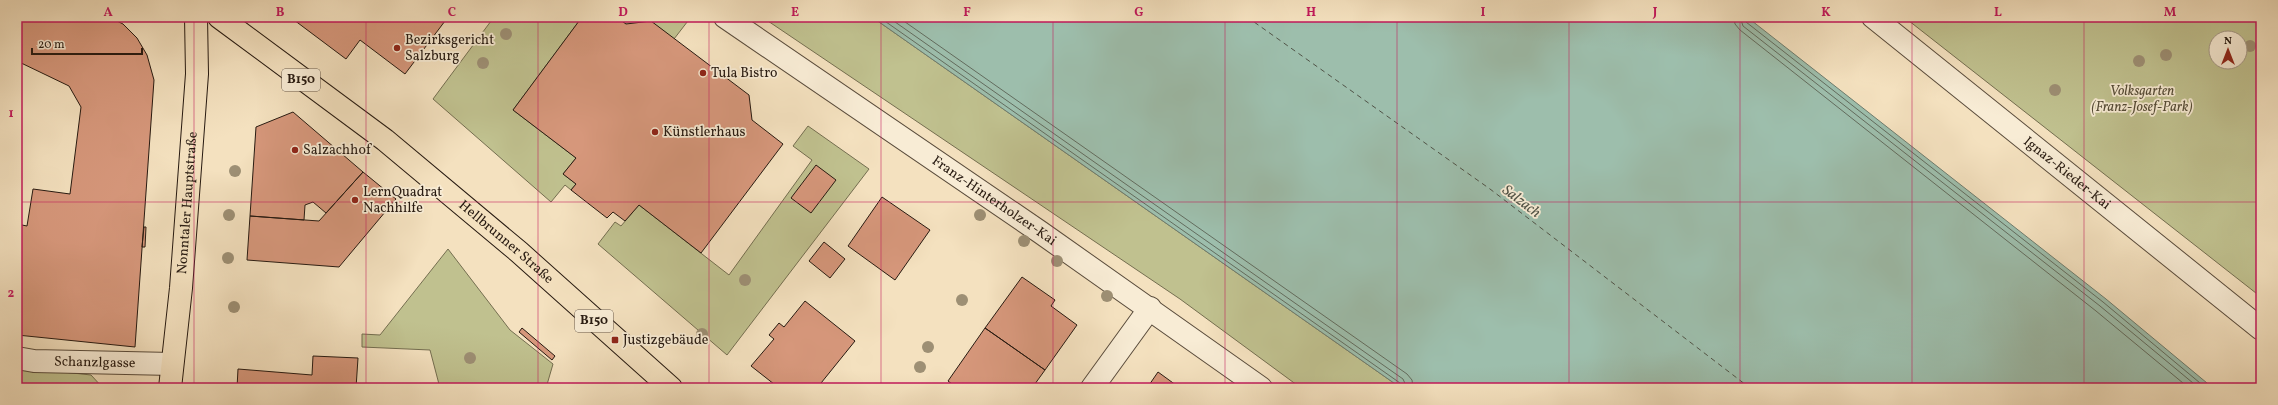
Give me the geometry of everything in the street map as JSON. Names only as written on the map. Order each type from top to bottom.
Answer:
[{"type":"main road","name":"Nonntaler Hauptstraße","points":[[170,388],[181,288],[182,249],[197,74],[196,17]]},
{"type":"main road","name":"Hellbrunner Straße","points":[[219,17],[385,140],[519,252],[671,388]]},
{"type":"street","name":"Franz-Hinterholzer-Kai","points":[[725,17],[1150,308],[1261,388]]},
{"type":"street","name":"Ignaz-Rieder-Kai","points":[[1873,17],[2261,329]]},
{"type":"street","points":[[1092,388],[1150,308]]},
{"type":"street","name":"Schanzlgasse","points":[[17,358],[34,361],[172,364]]},
{"type":"green space","points":[[494,17],[582,17],[513,110],[576,158],[563,174],[576,184],[571,190],[565,185],[551,202],[433,99]]},
{"type":"green space","points":[[616,17],[691,17],[674,39],[626,24]]},
{"type":"green space","points":[[762,17],[872,17],[1401,388],[1301,388],[1180,299]]},
{"type":"green space","name":"Volksgarten (Franz-Josef-Park)","points":[[1904,17],[2261,17],[2261,297]]},
{"type":"green space","points":[[808,126],[869,169],[727,355],[598,244],[615,222],[621,226],[639,205],[729,275],[812,160],[793,146]]},
{"type":"green space","points":[[448,249],[510,330],[553,364],[546,388],[440,388],[430,350],[362,347],[362,334],[380,335]]},
{"type":"green space","points":[[17,367],[91,375],[103,388],[17,388]]},
{"type":"water","name":"Salzach","points":[[872,17],[1747,17],[2106,299],[2213,388],[1401,388]]},
{"type":"building","points":[[17,17],[109,17],[123,24],[137,38],[147,55],[154,80],[135,347],[17,335],[17,224],[27,226],[33,189],[70,194],[81,107],[69,86],[17,61]]},
{"type":"building","name":"Bezirksgericht Salzburg","points":[[290,17],[448,17],[405,74],[360,40],[346,59]]},
{"type":"building","name":"Künstlerhaus","points":[[582,17],[616,17],[626,24],[651,21],[749,95],[752,120],[783,144],[701,253],[639,205],[625,221],[613,212],[607,218],[571,190],[576,184],[563,174],[576,158],[513,110]]},
{"type":"building","name":"Salzachhof","points":[[293,112],[363,172],[326,213],[313,202],[305,205],[304,220],[250,216],[256,127]]},
{"type":"building","points":[[816,165],[836,180],[811,213],[791,198]]},
{"type":"building","name":"Salzachhof","points":[[363,172],[396,199],[339,267],[247,260],[250,216],[319,221]]},
{"type":"building","points":[[882,197],[930,230],[895,280],[848,246]]},
{"type":"building","points":[[144,227],[146,227],[145,247],[142,247]]},
{"type":"building","points":[[824,242],[845,259],[830,278],[809,261]]},
{"type":"building","points":[[1022,277],[1055,300],[1051,306],[1077,325],[1045,370],[985,328]]},
{"type":"building","points":[[805,301],[855,341],[817,388],[779,388],[751,366],[774,339],[769,335],[779,323],[784,327]]},
{"type":"building","points":[[522,328],[555,356],[552,360],[519,332]]},
{"type":"building","points":[[985,328],[1045,370],[1032,388],[957,388],[948,381]]},
{"type":"building","points":[[313,356],[358,358],[356,388],[237,388],[238,369],[312,375]]},
{"type":"building","points":[[1158,372],[1180,388],[1147,388]]},
{"type":"ferry route","points":[[1247,17],[1490,189],[1750,388]]},
{"type":"place","name":"Bezirksgericht Salzburg","points":[[397,48]]},
{"type":"place","name":"Tula Bistro","points":[[703,73]]},
{"type":"place","name":"Künstlerhaus","points":[[655,132]]},
{"type":"place","name":"Salzachhof","points":[[295,150]]},
{"type":"place","name":"LernQuadrat Nachhilfe","points":[[355,200]]},
{"type":"place","name":"Justizgebäude","points":[[615,340]]}]
